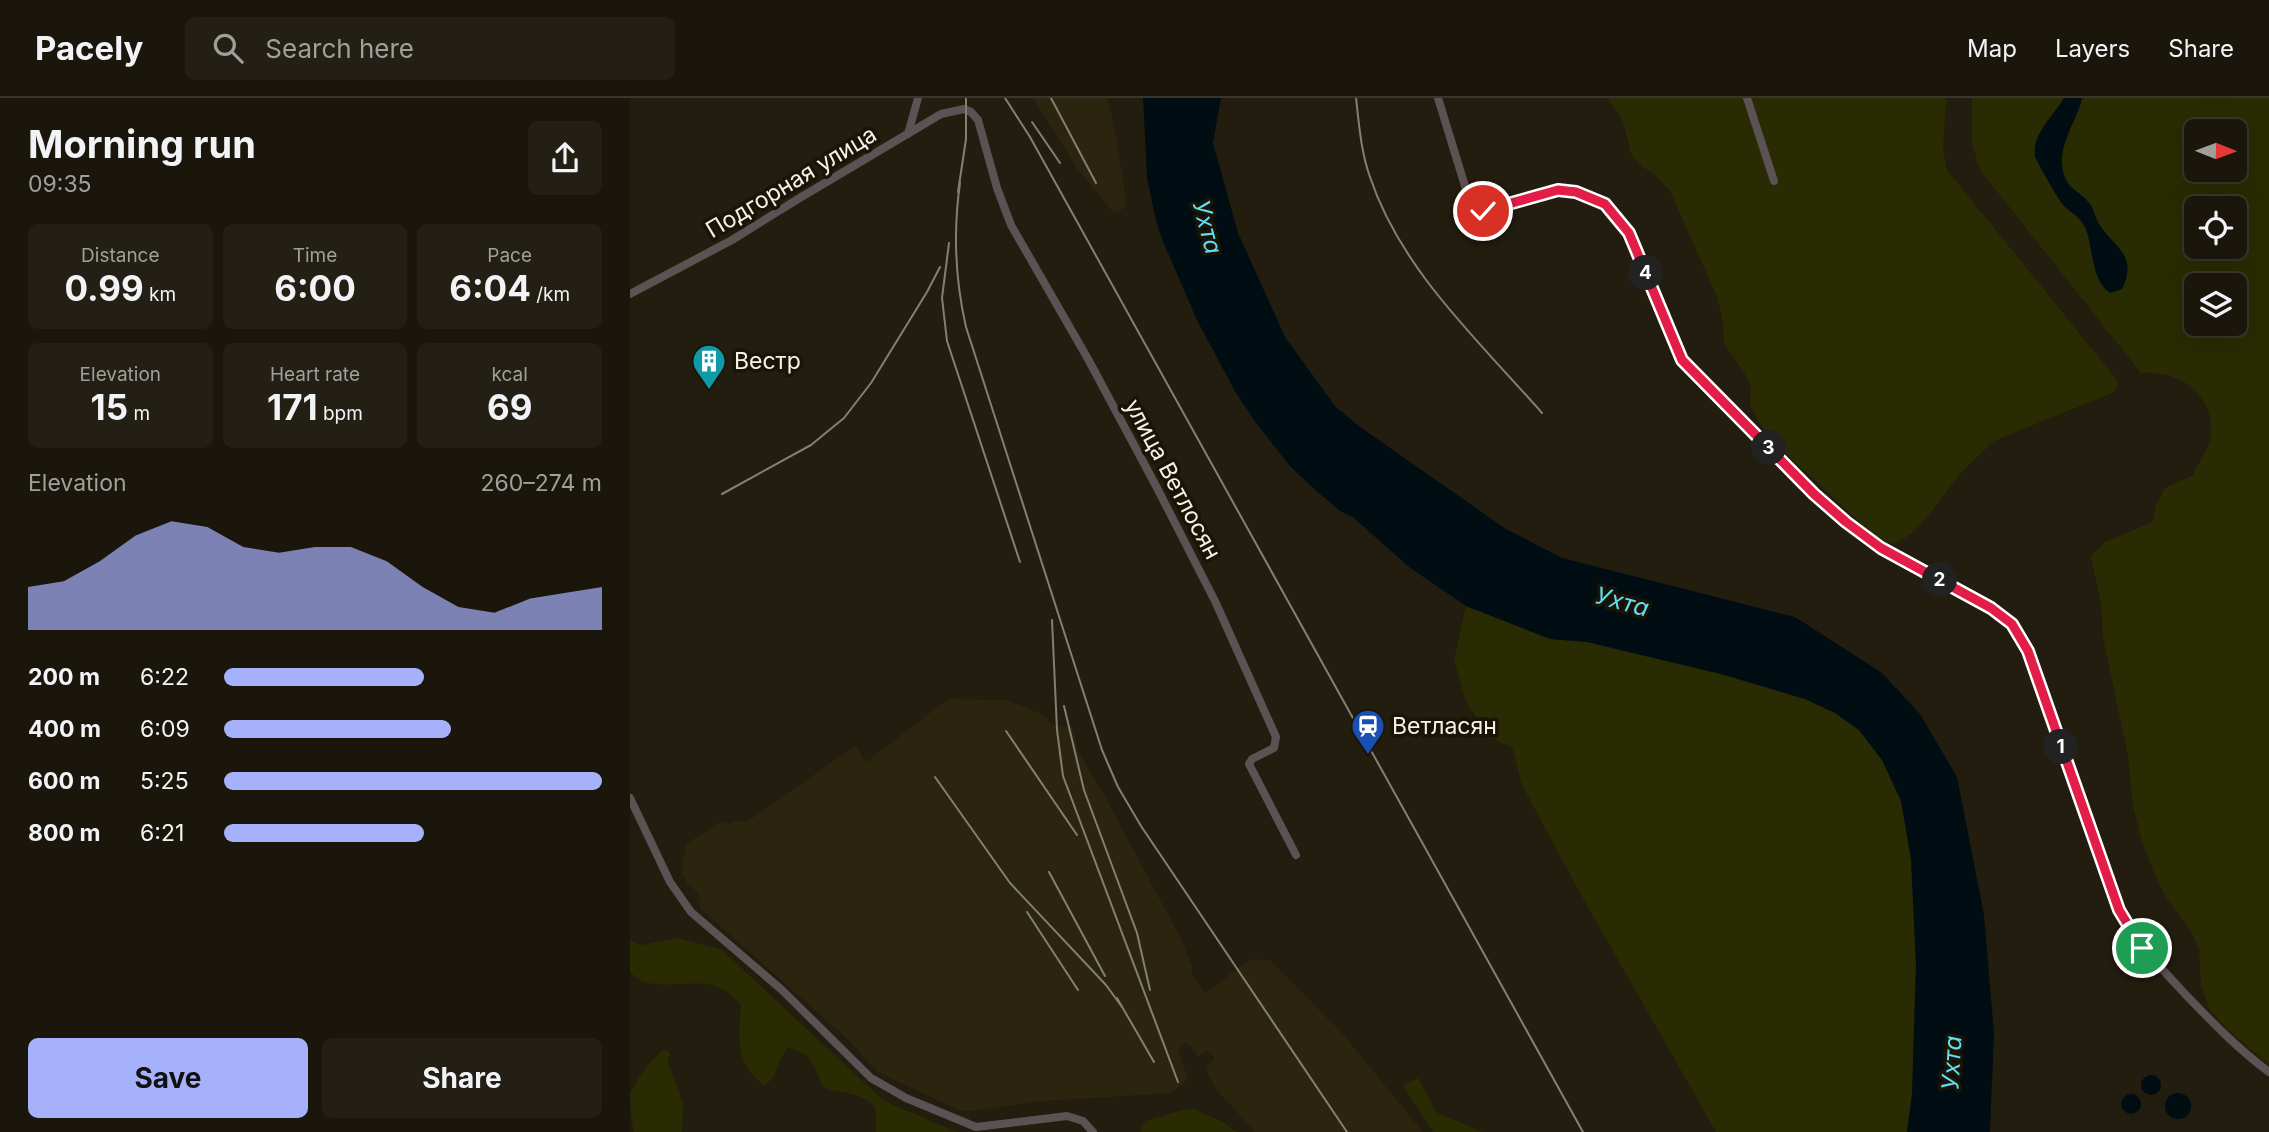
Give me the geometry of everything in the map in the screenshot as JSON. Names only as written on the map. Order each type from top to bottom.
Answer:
[{"type":"street","points":[[908,134],[918,98]]},
{"type":"street","points":[[1438,98],[1469,199],[1476,208],[1491,210],[1558,190],[1576,192],[1605,204],[1629,233],[1682,360],[1716,396],[1814,494],[1863,536],[1977,599],[2012,624],[2028,651],[2119,910],[2130,930],[2142,948],[2225,1035],[2269,1072]]},
{"type":"street","points":[[1747,98],[1774,181]]},
{"type":"street","name":"Подгорная улица","points":[[630,294],[732,240],[950,110],[971,112]]},
{"type":"street","name":"улица Ветлосян","points":[[971,112],[980,125],[997,188],[1012,225],[1156,486],[1214,601],[1276,737],[1274,748],[1252,759],[1249,764],[1296,855]]},
{"type":"street","points":[[630,798],[659,863],[691,912],[782,990],[862,1071],[895,1093],[976,1127],[1067,1116],[1083,1121],[1093,1132]]},
{"type":"shaded area","points":[[1033,98],[1108,98],[1127,207],[1114,213],[1076,167]]},
{"type":"shaded area","points":[[948,699],[1007,700],[1044,715],[1052,726],[1072,726],[1079,753],[1181,939],[1193,969],[1191,974],[1205,993],[1251,959],[1270,960],[1342,1033],[1423,1132],[1255,1132],[1216,1089],[1206,1069],[1215,1058],[1207,1050],[1199,1057],[1186,1042],[1178,1049],[1188,1079],[1172,1093],[1044,1101],[960,1111],[878,1072],[846,1038],[700,908],[699,894],[687,883],[681,871],[686,844],[721,821],[730,824],[738,820],[745,823],[855,746],[866,762]]},
{"type":"green space","points":[[1607,98],[1946,98],[1943,149],[1947,170],[2114,376],[2118,383],[2115,392],[1994,441],[1961,473],[1911,534],[1895,544],[1881,540],[1777,445],[1761,425],[1750,405],[1751,387],[1724,344],[1723,322],[1717,297],[1671,193],[1658,177],[1643,167],[1631,154],[1622,118]]},
{"type":"green space","points":[[1972,98],[2064,98],[2034,156],[2085,227],[2098,277],[2122,289],[2126,277],[2126,260],[2099,224],[2089,204],[2069,185],[2062,165],[2066,139],[2082,98],[2269,98],[2269,1064],[2228,1030],[2209,1009],[2201,985],[2199,949],[2191,932],[2164,894],[2141,838],[2133,807],[2128,756],[2102,633],[2101,604],[2091,556],[2105,542],[2153,522],[2156,505],[2165,488],[2193,475],[2210,440],[2208,411],[2194,389],[2183,381],[2156,373],[2141,373],[1980,170],[1972,143]]},
{"type":"green space","points":[[1466,606],[1550,639],[1587,642],[1721,674],[1805,699],[1835,713],[1859,730],[1882,760],[1901,801],[1911,859],[1916,964],[1912,1094],[1907,1132],[1716,1132],[1522,785],[1512,747],[1489,735],[1469,707],[1454,660]]},
{"type":"green space","points":[[677,938],[721,949],[884,1101],[957,1132],[876,1132],[876,1108],[858,1096],[823,1087],[807,1057],[788,1048],[773,1077],[765,1085],[749,1070],[744,1061],[739,1028],[741,1006],[732,996],[709,985],[650,983],[630,972],[630,941],[642,945]]},
{"type":"green space","points":[[663,1050],[671,1055],[667,1058],[683,1103],[682,1132],[634,1132],[630,1097],[634,1085]]},
{"type":"green space","points":[[1418,1078],[1436,1112],[1482,1132],[1433,1132],[1403,1086]]},
{"type":"green space","points":[[1194,1109],[1221,1121],[1237,1132],[1140,1132],[1145,1121]]},
{"type":"water","name":"Ухта","points":[[1143,98],[1221,98],[1213,143],[1238,233],[1285,337],[1335,406],[1360,427],[1506,529],[1562,558],[1795,617],[1882,673],[1920,714],[1957,777],[1984,915],[1994,1033],[1990,1132],[1907,1132],[1912,1094],[1916,964],[1911,859],[1901,801],[1882,760],[1859,730],[1835,713],[1805,699],[1721,674],[1587,642],[1550,639],[1466,606],[1409,567],[1354,518],[1340,511],[1313,488],[1290,466],[1256,423],[1236,393],[1197,320],[1156,220],[1147,178]]},
{"type":"water","points":[[2064,98],[2082,98],[2062,156],[2066,180],[2090,204],[2099,224],[2126,260],[2126,277],[2122,289],[2110,293],[2099,280],[2084,225],[2062,203],[2035,155],[2040,132]]},
{"type":"water","points":[[2147,1075],[2155,1075],[2161,1085],[2155,1095],[2147,1095],[2141,1089],[2141,1081]]},
{"type":"water","points":[[2178,1093],[2187,1097],[2191,1106],[2187,1115],[2178,1119],[2169,1115],[2165,1106],[2169,1097]]},
{"type":"water","points":[[2127,1094],[2135,1094],[2141,1104],[2135,1114],[2127,1114],[2121,1108],[2121,1100]]},
{"type":"railway","points":[[958,192],[966,139],[966,98]]},
{"type":"railway","points":[[1005,98],[1030,137],[1583,1132]]},
{"type":"railway","points":[[1051,98],[1096,183]]},
{"type":"railway","points":[[1356,98],[1370,177],[1401,243],[1444,303],[1542,413]]},
{"type":"railway","points":[[1032,122],[1060,163]]},
{"type":"railway","points":[[960,183],[956,255],[966,327],[1102,750],[1118,787],[1141,826],[1347,1132]]},
{"type":"railway","points":[[949,243],[942,298],[947,341],[1020,562]]},
{"type":"railway","points":[[722,494],[811,445],[844,418],[871,383],[940,267]]},
{"type":"railway","points":[[1052,620],[1057,730],[1063,776],[1178,1082]]},
{"type":"railway","points":[[1064,706],[1084,790],[1137,933],[1150,990]]},
{"type":"railway","points":[[1006,731],[1077,835]]},
{"type":"railway","points":[[935,777],[1010,883],[1106,985],[1122,1007]]},
{"type":"railway","points":[[1049,872],[1105,976]]},
{"type":"railway","points":[[1027,912],[1078,990]]},
{"type":"railway","points":[[1117,998],[1154,1062]]},
{"type":"place","name":"Вестр","points":[[709,391]]},
{"type":"place","name":"Ветласян","points":[[1368,756]]},
{"type":"route","points":[[1483,211],[1558,190],[1576,192],[1605,204],[1629,233],[1682,360],[1716,396],[1814,494],[1863,536],[1977,599],[2012,624],[2028,651],[2119,910],[2142,948]]}]
